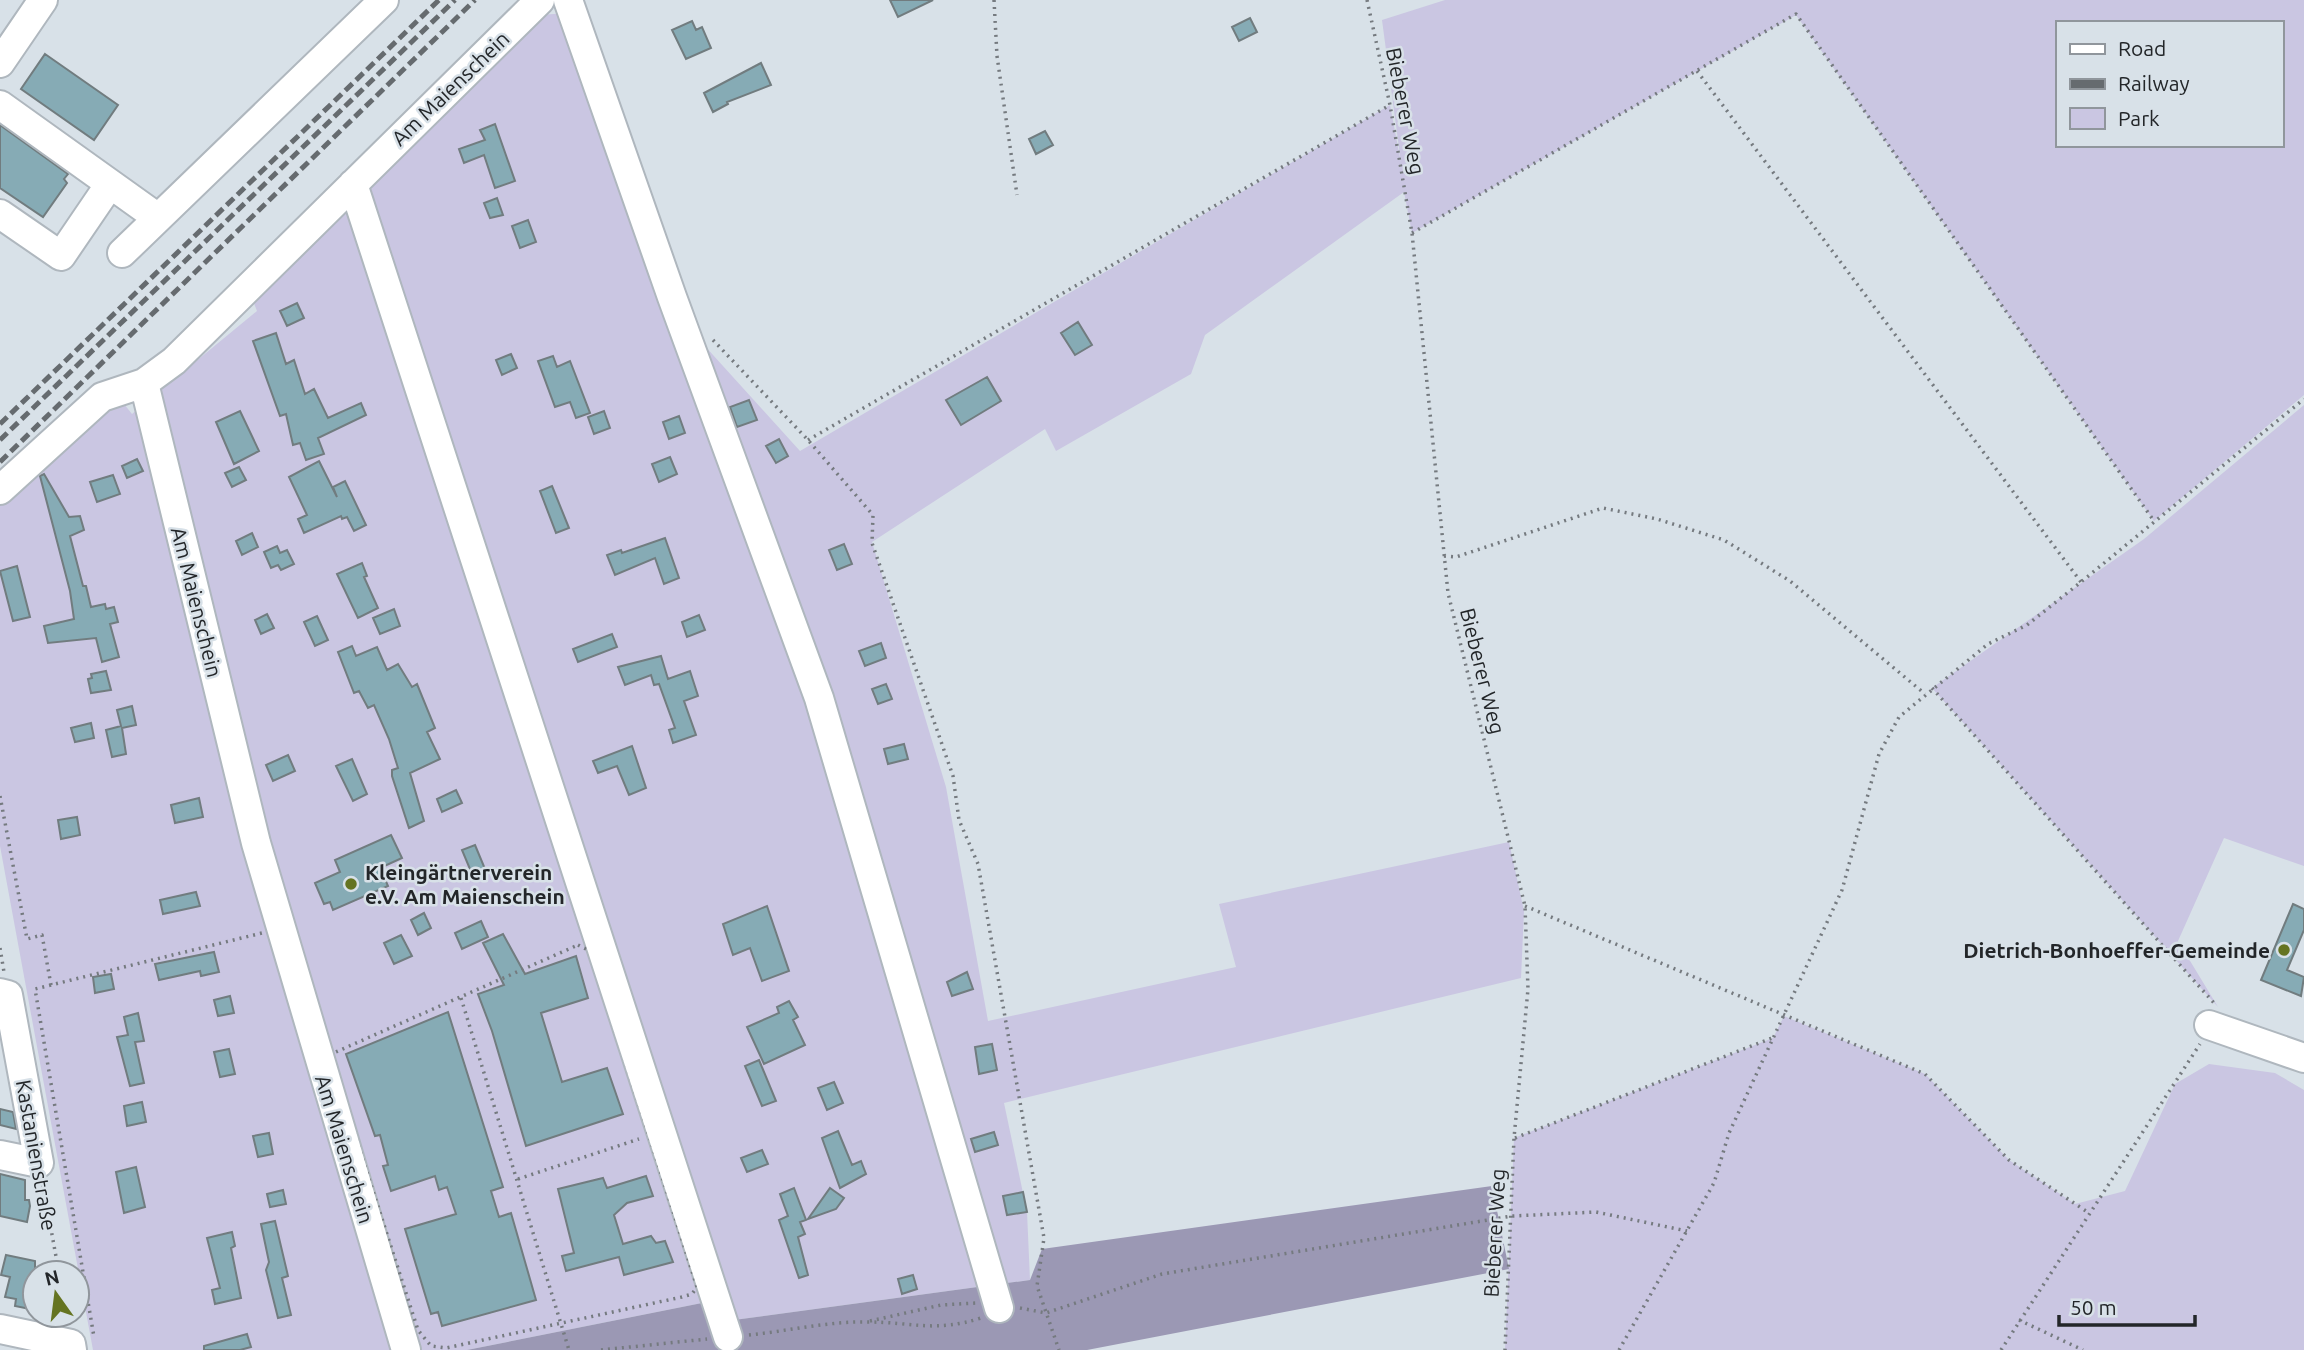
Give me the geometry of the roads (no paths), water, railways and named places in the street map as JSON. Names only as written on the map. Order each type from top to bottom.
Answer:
[{"type":"street","points":[[0,62],[43,0]]},
{"type":"street","points":[[122,253],[384,0]]},
{"type":"street","name":"Am Maienschein","points":[[406,1350],[256,843],[144,383],[174,361],[540,0]]},
{"type":"street","points":[[568,0],[672,297],[819,698],[997,1309]]},
{"type":"street","points":[[0,105],[158,218]]},
{"type":"street","points":[[0,214],[61,256],[110,184]]},
{"type":"street","points":[[353,184],[728,1337]]},
{"type":"street","points":[[0,490],[102,397],[144,383]]},
{"type":"street","name":"Kastanienstraße","points":[[0,1155],[39,1163],[4,994]]},
{"type":"street","points":[[2209,1026],[2301,1055]]},
{"type":"street","points":[[0,1329],[80,1348]]},
{"type":"railway","points":[[0,424],[439,0]]},
{"type":"railway","points":[[0,440],[455,0]]},
{"type":"railway","points":[[0,462],[475,0]]},
{"type":"place","name":"Kleingärtnerverein e.V. Am Maienschein","points":[[351,884]]},
{"type":"place","name":"Dietrich-Bonhoeffer-Gemeinde","points":[[2284,950]]}]
